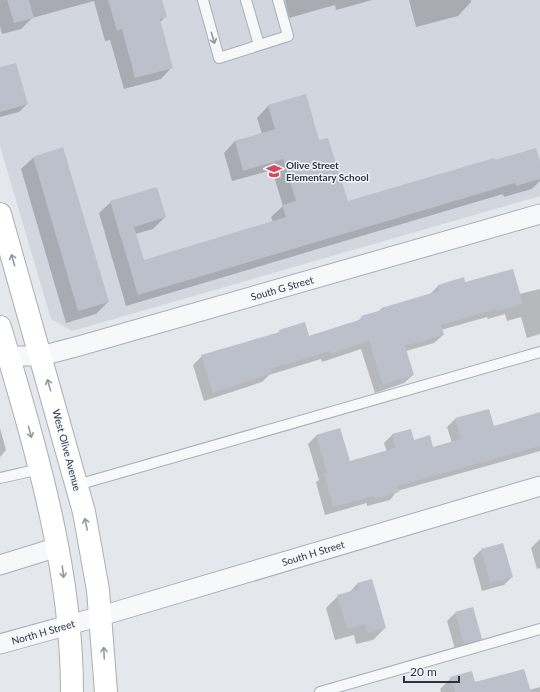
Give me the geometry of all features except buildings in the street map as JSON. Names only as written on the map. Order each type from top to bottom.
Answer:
[{"type":"main road","name":"West Olive Avenue","points":[[0,214],[18,356],[40,469],[58,547],[85,620],[106,692]]},
{"type":"main road","name":"West Olive Avenue","points":[[0,327],[18,356],[77,485],[91,549],[85,620],[72,692]]},
{"type":"street","name":"South G Street","points":[[18,356],[79,346],[540,214]]},
{"type":"street","name":"South H Street","points":[[85,620],[540,486]]},
{"type":"street","points":[[0,565],[58,547]]},
{"type":"street","name":"North H Street","points":[[0,644],[85,620]]},
{"type":"lane","points":[[203,0],[219,58],[288,36],[278,0]]},
{"type":"lane","points":[[246,0],[259,45]]},
{"type":"lane","points":[[77,485],[540,352]]},
{"type":"lane","points":[[0,478],[40,469]]},
{"type":"lane","points":[[320,692],[540,629]]},
{"type":"shaded area","name":"Olive Street Elementary School","points":[[0,0],[540,0],[540,196],[72,331],[51,319],[0,146]]},
{"type":"place","name":"Olive Street Elementary School","points":[[274,171]]}]
